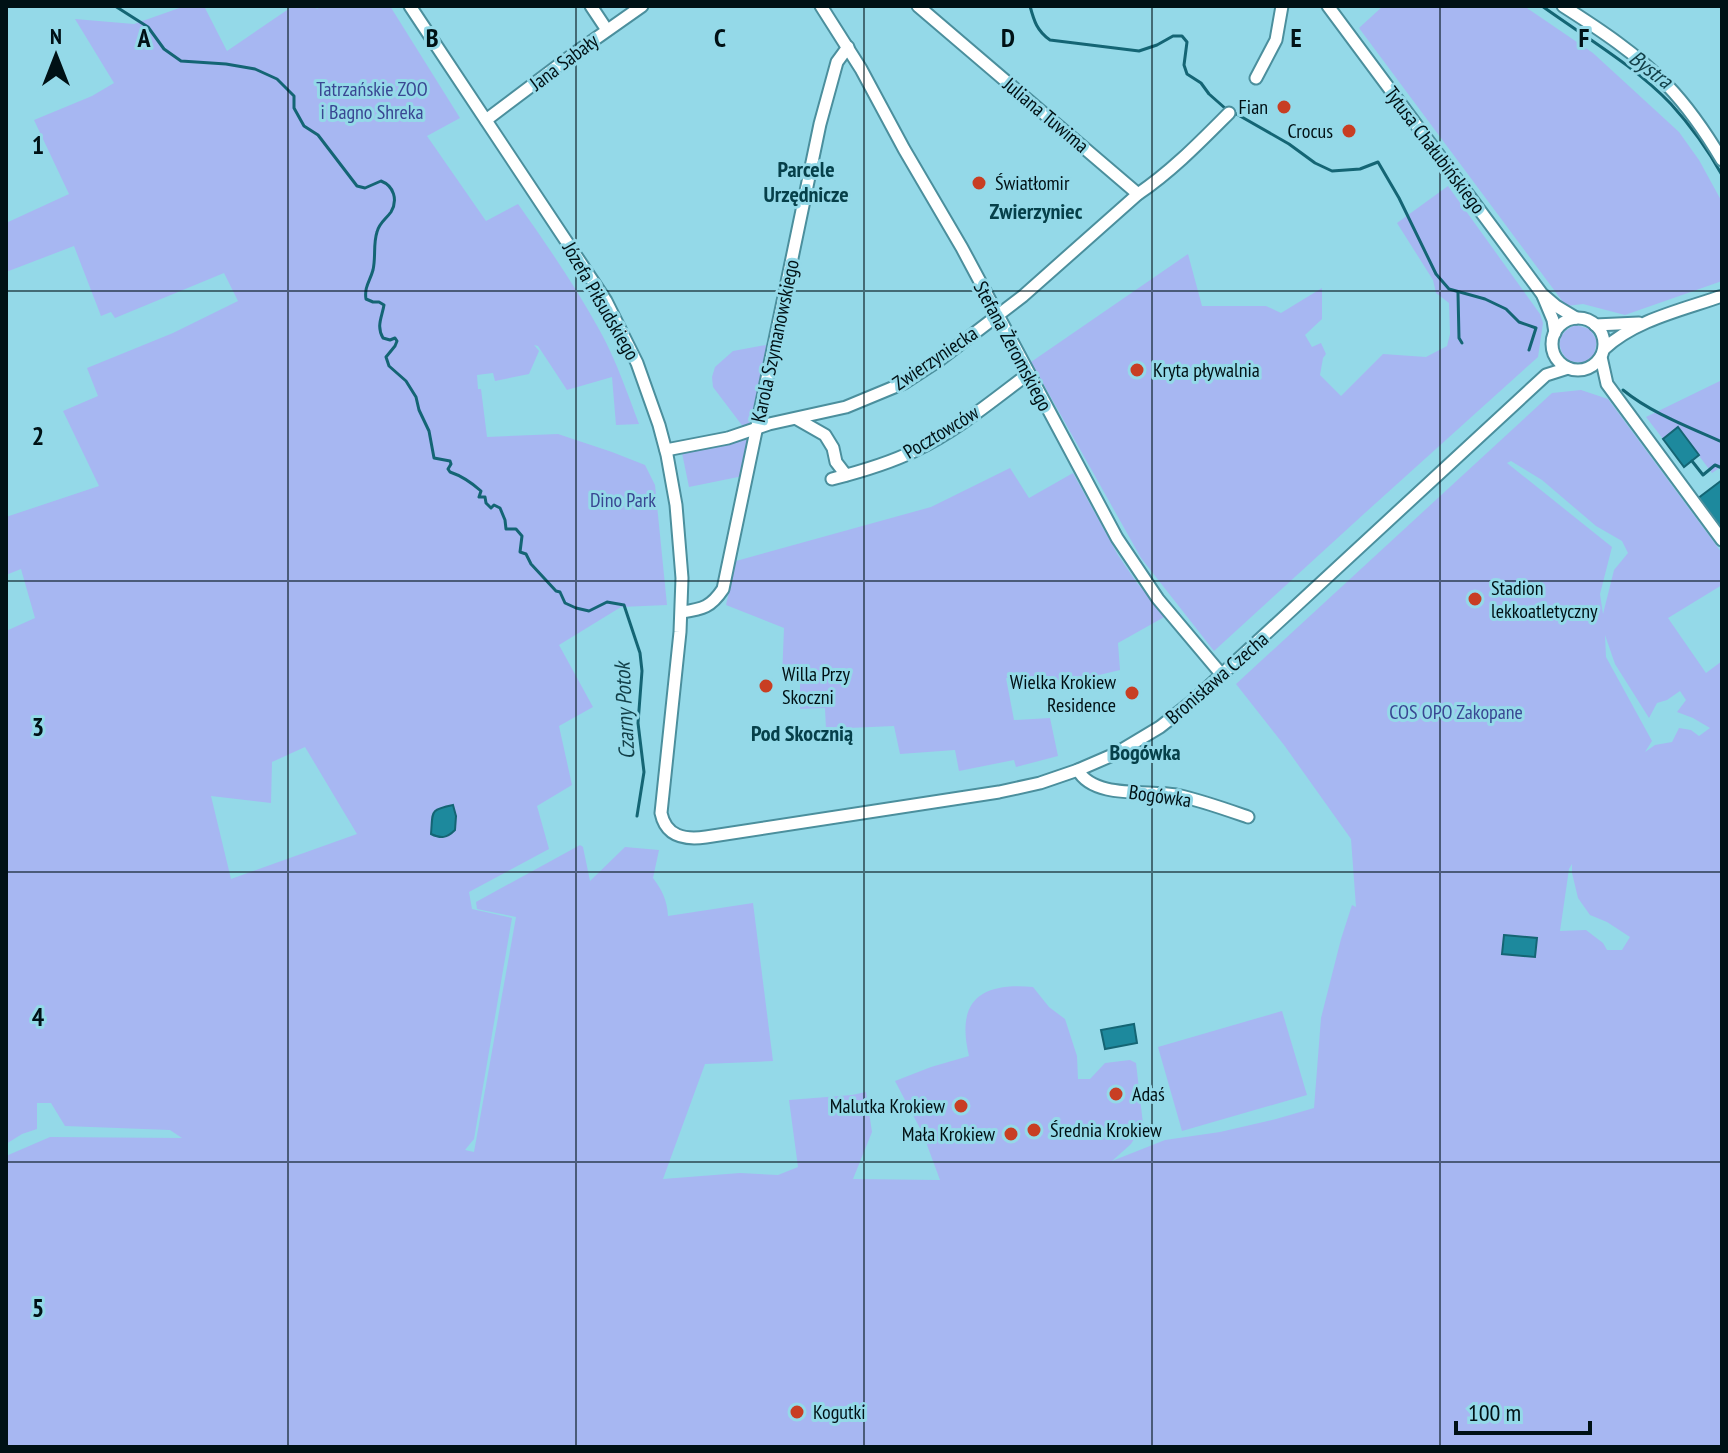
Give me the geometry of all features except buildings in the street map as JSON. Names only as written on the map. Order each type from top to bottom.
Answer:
[{"type":"street","name":"Józefa Piłsudskiego","points":[[410,6],[609,307],[640,371],[666,450],[680,538],[682,612],[661,808],[666,827]]},
{"type":"street","points":[[591,6],[607,30]]},
{"type":"street","name":"Jana Sabały","points":[[486,120],[642,6]]},
{"type":"street","name":"Stefana Żeromskiego","points":[[821,6],[848,47],[962,248],[1131,561],[1158,599],[1222,675]]},
{"type":"street","name":"Juliana Tuwima","points":[[918,6],[1138,194]]},
{"type":"street","points":[[1256,78],[1276,40],[1282,6]]},
{"type":"street","name":"Tytusa Chałubińskiego","points":[[1328,6],[1542,294],[1576,318]]},
{"type":"street","points":[[1563,6],[1659,77],[1684,105],[1722,160]]},
{"type":"street","name":"Karola Szymanowskiego","points":[[682,612],[701,609],[715,601],[723,589],[820,124],[837,62],[848,47]]},
{"type":"street","name":"Zwierzyniecka","points":[[666,450],[728,438],[846,407],[904,383],[1023,296],[1190,152],[1229,113]]},
{"type":"street","name":"Tytusa Chałubińskiego","points":[[1542,294],[1555,333]]},
{"type":"street","points":[[1584,370],[1596,363],[1617,338],[1647,322],[1722,296]]},
{"type":"street","points":[[1607,384],[1602,353],[1603,336],[1586,319],[1564,322],[1552,343],[1559,362],[1568,368],[1584,370],[1607,384],[1722,540]]},
{"type":"street","points":[[1595,325],[1647,322]]},
{"type":"street","name":"Bronisława Czecha","points":[[1546,375],[1554,353]]},
{"type":"street","name":"Bronisława Czecha","points":[[666,827],[683,838],[706,837],[1007,790],[1040,783],[1115,754],[1160,727],[1193,701],[1546,375],[1568,368]]},
{"type":"street","name":"Pocztowców","points":[[832,479],[916,451],[965,421],[1028,374]]},
{"type":"street","points":[[797,419],[825,435],[833,448],[836,462],[846,475]]},
{"type":"street","name":"Bogówka","points":[[1078,770],[1086,781],[1103,788],[1177,795],[1248,817]]},
{"type":"green space","points":[[185,6],[204,6],[227,51],[293,6],[314,6],[317,9],[321,6],[390,6],[460,118],[427,136],[486,221],[518,204],[600,331],[639,424],[616,425],[612,377],[567,390],[538,346],[534,345],[539,351],[529,374],[495,381],[493,373],[477,375],[487,437],[558,434],[645,465],[655,485],[667,605],[621,607],[559,645],[593,707],[559,726],[572,785],[537,806],[549,849],[469,892],[472,909],[512,918],[474,1139],[465,1150],[474,1152],[516,917],[477,909],[476,902],[580,845],[590,881],[625,847],[659,850],[653,878],[664,896],[668,916],[753,903],[773,1061],[705,1064],[663,1179],[740,1173],[778,1175],[798,1167],[789,1100],[866,1092],[872,1132],[853,1179],[940,1180],[923,1134],[895,1081],[969,1056],[966,1022],[969,1009],[986,992],[1014,986],[1033,987],[1049,1007],[1065,1019],[1077,1056],[1078,1079],[1090,1079],[1105,1063],[1130,1060],[1136,1063],[1143,1124],[1131,1144],[1112,1161],[1165,1140],[1220,1132],[1314,1108],[1321,1018],[1341,939],[1352,905],[1356,907],[1351,839],[1236,684],[1552,393],[1581,390],[1608,399],[1722,553],[1722,585],[1668,618],[1706,673],[1722,661],[1722,1447],[6,1447],[6,1156],[50,1137],[182,1138],[170,1130],[65,1126],[51,1103],[37,1103],[37,1129],[6,1144],[6,631],[35,618],[21,569],[6,575],[6,517],[99,486],[63,411],[98,396],[87,368],[173,333],[238,301],[224,273],[115,318],[111,312],[101,316],[74,246],[6,272],[6,223],[69,194],[34,120],[92,96],[114,83],[75,19],[134,24]],"holes":[[[1511,461],[1542,480],[1596,526],[1622,541],[1628,553],[1614,570],[1603,614],[1600,594],[1612,547],[1507,463]],[[1605,635],[1615,664],[1649,718],[1657,703],[1680,691],[1686,700],[1677,712],[1710,728],[1699,736],[1691,730],[1679,728],[1672,742],[1655,745],[1645,752],[1652,741],[1606,657]],[[305,747],[357,834],[231,879],[211,796],[271,803],[272,762]],[[1572,864],[1578,898],[1590,915],[1630,937],[1622,950],[1607,950],[1586,930],[1560,931]]]},
{"type":"green space","points":[[1383,6],[1524,6],[1593,53],[1679,132],[1699,160],[1722,202],[1722,281],[1625,315],[1583,304],[1566,306],[1359,28]]},
{"type":"green space","points":[[1448,186],[1540,314],[1543,323],[1538,357],[1214,651],[1141,558],[1031,362],[1188,254],[1202,306],[1266,306],[1281,313],[1322,288],[1322,319],[1305,335],[1312,347],[1321,343],[1326,354],[1320,375],[1341,396],[1383,354],[1426,357],[1447,346],[1450,334],[1449,303],[1436,293],[1433,280],[1397,223]]},
{"type":"green space","points":[[1576,325],[1590,329],[1597,341],[1594,355],[1583,363],[1569,361],[1561,351],[1562,336]]},
{"type":"green space","points":[[766,345],[768,348],[750,425],[744,428],[713,387],[712,377],[715,367],[733,351]]},
{"type":"green space","points":[[1722,380],[1722,466],[1712,473],[1678,428],[1663,439],[1646,417]]},
{"type":"green space","points":[[748,434],[750,438],[743,476],[689,487],[682,453]]},
{"type":"green space","points":[[1010,468],[1029,498],[1073,473],[1118,555],[1166,616],[1118,643],[1120,670],[1074,681],[1006,678],[1014,720],[1050,718],[1058,756],[1016,767],[1014,760],[959,771],[955,750],[900,754],[894,726],[826,729],[825,708],[800,709],[800,678],[782,678],[784,628],[726,605],[736,561],[931,507]]},
{"type":"green space","points":[[1282,1011],[1307,1095],[1182,1131],[1158,1047]]},
{"type":"shaded area","points":[[1678,427],[1699,455],[1684,467],[1663,439]]},
{"type":"shaded area","points":[[1722,480],[1722,535],[1697,499]]},
{"type":"shaded area","points":[[453,805],[455,830],[444,837],[431,834],[436,810]]},
{"type":"shaded area","points":[[1504,935],[1537,938],[1535,957],[1502,954]]},
{"type":"shaded area","points":[[1134,1024],[1137,1043],[1105,1049],[1101,1030]]},
{"type":"waterway","name":"Czarny Potok","points":[[115,6],[148,27],[164,49],[181,61],[255,69],[277,79],[294,96],[294,108],[304,126],[318,135],[357,186],[365,188],[381,181],[392,190],[393,207],[378,229],[373,270],[366,295],[366,299],[384,305],[380,325],[383,338],[395,338],[397,341],[386,357],[389,366],[406,381],[416,397],[429,431],[434,458],[450,461],[450,472],[481,491],[479,497],[485,497],[491,508],[494,505],[500,508],[506,529],[516,529],[522,536],[520,552],[526,554],[531,564],[560,592],[565,603],[589,611],[607,602],[624,605],[640,653],[642,671],[638,723],[644,772],[637,816]]},
{"type":"waterway","points":[[1030,6],[1037,25],[1050,40],[1139,51],[1173,36],[1182,36],[1187,42],[1184,65],[1187,74],[1201,83],[1226,109]]},
{"type":"waterway","name":"Bystra","points":[[1542,6],[1626,64],[1657,90],[1692,130],[1722,175]]},
{"type":"waterway","points":[[1233,112],[1332,171],[1360,169],[1378,162],[1436,274],[1449,289],[1485,299],[1506,309],[1519,322],[1536,328],[1529,350]]},
{"type":"waterway","points":[[1458,293],[1459,338],[1462,343]]},
{"type":"waterway","points":[[1623,390],[1658,413],[1722,442]]},
{"type":"waterway","points":[[1692,461],[1703,475],[1715,465],[1722,468]]},
{"type":"place","name":"Fian","points":[[1284,107]]},
{"type":"place","name":"Crocus","points":[[1349,131]]},
{"type":"place","name":"Światłomir","points":[[979,183]]},
{"type":"place","name":"Kryta pływalnia","points":[[1137,370]]},
{"type":"place","name":"Stadion lekkoatletyczny","points":[[1475,599]]},
{"type":"place","name":"Willa Przy Skoczni","points":[[766,686]]},
{"type":"place","name":"Wielka Krokiew Residence","points":[[1132,693]]},
{"type":"place","name":"Adaś","points":[[1116,1094]]},
{"type":"place","name":"Malutka Krokiew","points":[[961,1106]]},
{"type":"place","name":"Średnia Krokiew","points":[[1034,1130]]},
{"type":"place","name":"Mała Krokiew","points":[[1011,1134]]},
{"type":"place","name":"Kogutki","points":[[797,1412]]},
{"type":"district","name":"Parcele Urzędnicze","points":[[806,182]]},
{"type":"district","name":"Zwierzyniec","points":[[1036,211]]},
{"type":"district","name":"Pod Skocznią","points":[[802,733]]},
{"type":"district","name":"Bogówka","points":[[1145,752]]},
{"type":"park label","name":"Tatrzańskie ZOO i Bagno Shreka","points":[[372,100]]},
{"type":"park label","name":"Dino Park","points":[[623,500]]},
{"type":"park label","name":"COS OPO Zakopane","points":[[1456,712]]}]
